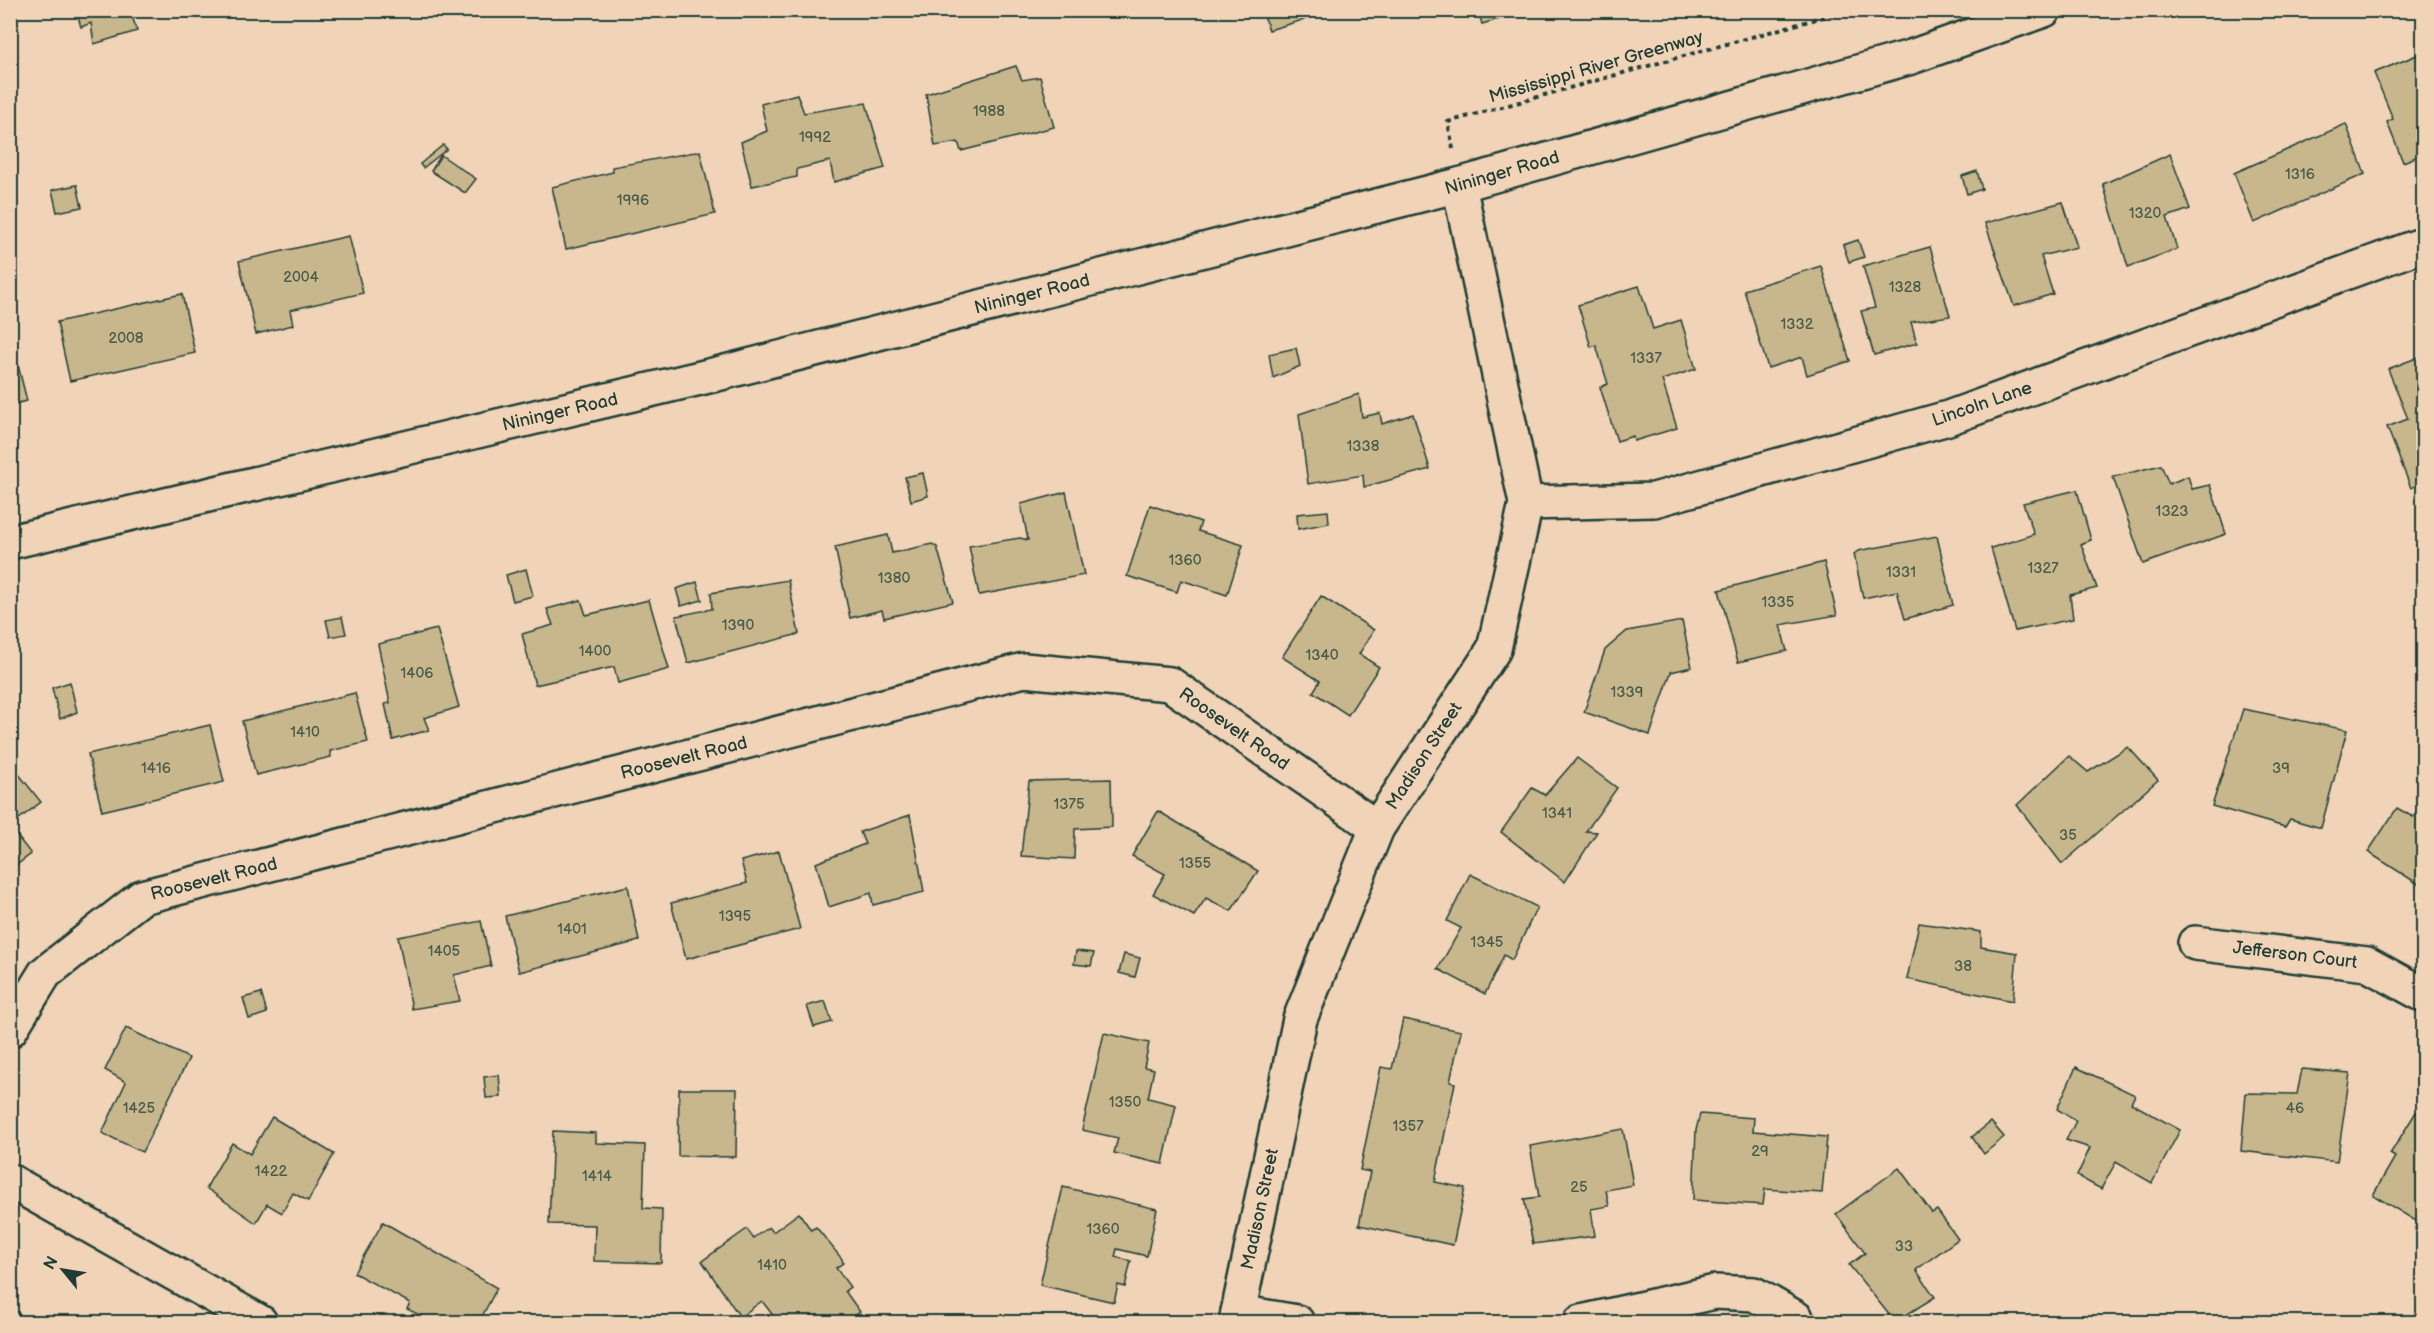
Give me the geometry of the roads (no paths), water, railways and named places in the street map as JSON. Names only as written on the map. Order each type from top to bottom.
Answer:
[{"type":"street","name":"Nininger Road","points":[[10,542],[717,374],[1459,185],[1911,57],[2044,10]]},
{"type":"street","name":"Madison Street","points":[[1237,1317],[1300,1019],[1377,828],[1494,649],[1526,503],[1459,185]]},
{"type":"street","name":"Lincoln Lane","points":[[1526,503],[1654,500],[1948,418],[2424,244]]},
{"type":"street","name":"Roosevelt Road","points":[[10,1030],[45,973],[141,897],[1024,670],[1170,684],[1377,828]]},
{"type":"street","name":"Jefferson Court","points":[[2195,943],[2367,964],[2424,995]]},
{"type":"street","points":[[10,1181],[260,1323]]},
{"type":"street","points":[[1581,1323],[1716,1292],[1754,1294],[1796,1318],[1797,1323]]},
{"type":"street","points":[[1237,1317],[1297,1323]]}]
